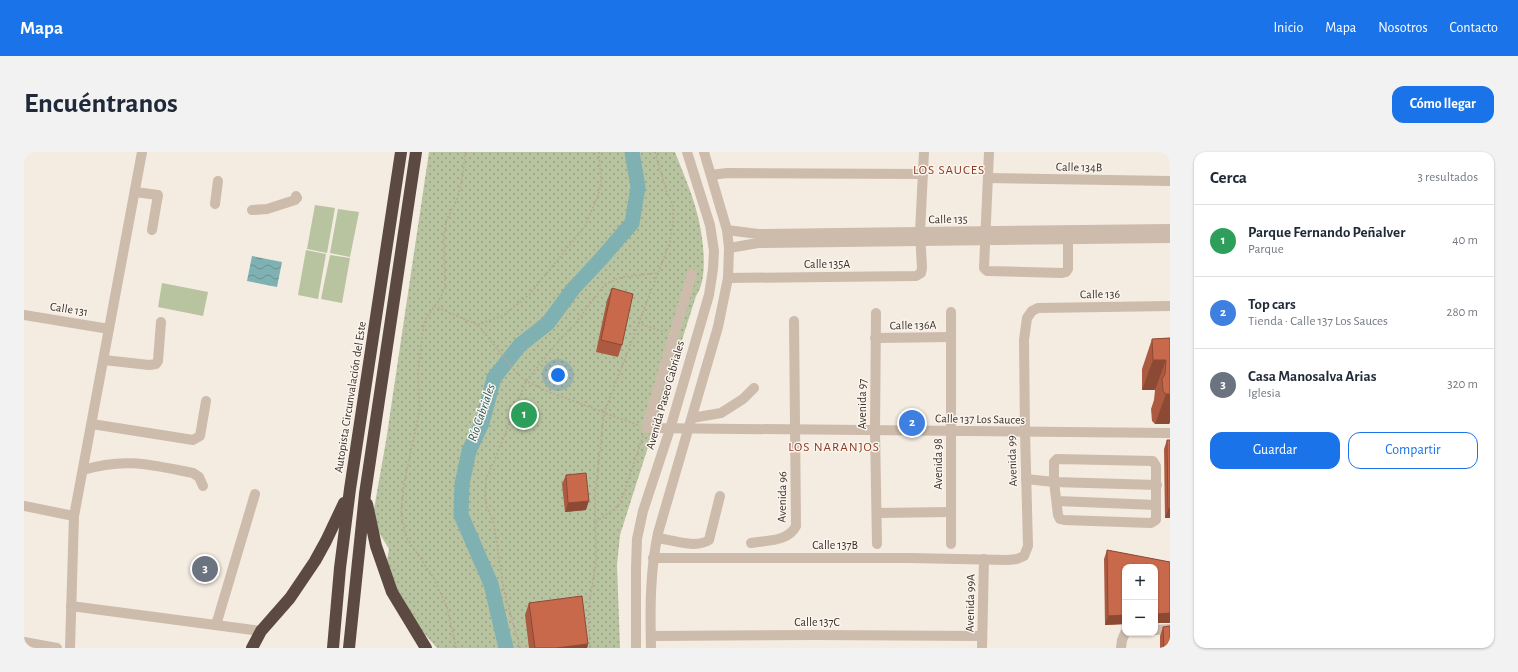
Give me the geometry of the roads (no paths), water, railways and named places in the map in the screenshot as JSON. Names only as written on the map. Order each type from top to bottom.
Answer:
[{"type":"highway","name":"Autopista Circunvalación del Este","points":[[333,648],[340,568],[350,489],[401,152]]},
{"type":"highway","points":[[349,648],[365,494],[416,152]]},
{"type":"highway","points":[[252,648],[261,631],[290,598],[315,561],[337,519],[350,489]]},
{"type":"highway","points":[[365,494],[376,546],[392,592],[426,648]]},
{"type":"street","points":[[70,648],[74,516],[142,152]]},
{"type":"street","name":"Avenida Paseo Cabriales","points":[[636,648],[637,540],[643,512],[670,429],[709,295],[713,269],[714,251],[710,226],[687,152]]},
{"type":"street","points":[[651,648],[650,606],[653,558],[718,327],[728,278],[729,248],[727,230],[704,152]]},
{"type":"street","points":[[920,237],[924,152]]},
{"type":"street","points":[[989,152],[984,268],[987,271],[1066,272],[1068,269],[1068,239]]},
{"type":"street","points":[[711,175],[727,173],[923,174]]},
{"type":"street","name":"Calle 134B","points":[[988,178],[1170,181]]},
{"type":"street","points":[[215,204],[218,182]]},
{"type":"street","points":[[135,192],[158,195],[152,230]]},
{"type":"street","points":[[252,210],[267,209],[294,200],[296,196]]},
{"type":"street","name":"Calle 135","points":[[729,248],[758,244],[920,237],[1170,229]]},
{"type":"street","name":"Calle 135","points":[[727,230],[758,234],[920,237]]},
{"type":"street","name":"Calle 135","points":[[985,235],[1068,239],[1170,238]]},
{"type":"street","name":"Calle 135A","points":[[728,278],[916,276],[921,273],[922,268],[920,237]]},
{"type":"street","name":"Calle 137 Los Sauces","points":[[692,274],[646,428],[1170,433]]},
{"type":"street","name":"Calle 136","points":[[1032,311],[1038,308],[1170,306]]},
{"type":"street","name":"Avenida 99","points":[[1017,559],[1024,556],[1028,546],[1024,432],[1024,340],[1027,318],[1032,311]]},
{"type":"street","name":"Avenida 97","points":[[876,312],[875,431],[877,544]]},
{"type":"street","name":"Avenida 98","points":[[951,312],[951,544]]},
{"type":"street","name":"Calle 131","points":[[24,315],[109,329]]},
{"type":"street","name":"Avenida 96","points":[[751,542],[787,537],[793,532],[796,526],[794,321]]},
{"type":"street","points":[[104,360],[149,365],[156,364],[158,361],[161,322]]},
{"type":"street","name":"Calle 136A","points":[[875,338],[951,337]]},
{"type":"street","points":[[692,418],[721,413],[742,399],[754,388]]},
{"type":"street","points":[[92,424],[193,440],[200,436],[206,401]]},
{"type":"street","points":[[1057,459],[1155,462],[1157,485],[1156,520],[1151,523],[1064,520],[1060,519],[1058,515],[1054,482],[1054,462],[1057,459]]},
{"type":"street","points":[[83,470],[98,465],[137,462],[193,473],[199,477],[203,486]]},
{"type":"street","points":[[1026,479],[1054,482],[1157,485]]},
{"type":"street","points":[[216,625],[254,494]]},
{"type":"street","points":[[658,538],[695,545],[704,544],[709,540],[720,496]]},
{"type":"street","points":[[1057,501],[1156,505]]},
{"type":"street","points":[[24,506],[74,516]]},
{"type":"street","points":[[877,513],[951,512]]},
{"type":"street","name":"Calle 137B","points":[[653,558],[1017,559]]},
{"type":"street","name":"Avenida 99A","points":[[982,648],[984,559]]},
{"type":"street","points":[[71,606],[261,631]]},
{"type":"street","points":[[1158,630],[1170,629]]},
{"type":"street","name":"Calle 137C","points":[[651,636],[982,636]]},
{"type":"street","points":[[1121,648],[1124,636]]},
{"type":"street","points":[[24,642],[57,648]]},
{"type":"water","points":[[252,256],[282,262],[277,287],[247,281]]},
{"type":"waterway","name":"Río Cabriales","points":[[506,648],[491,584],[461,515],[462,484],[469,451],[482,423],[494,378],[520,345],[548,323],[573,289],[632,223],[638,187],[632,152]]},
{"type":"place","name":"Parque Fernando Peñalver","points":[[524,415]]},
{"type":"place","name":"Top cars","points":[[912,423]]},
{"type":"place","name":"Casa Manosalva Arias","points":[[205,569]]},
{"type":"district","name":"LOS SAUCES","points":[[949,170]]},
{"type":"district","name":"LOS NARANJOS","points":[[834,447]]}]
